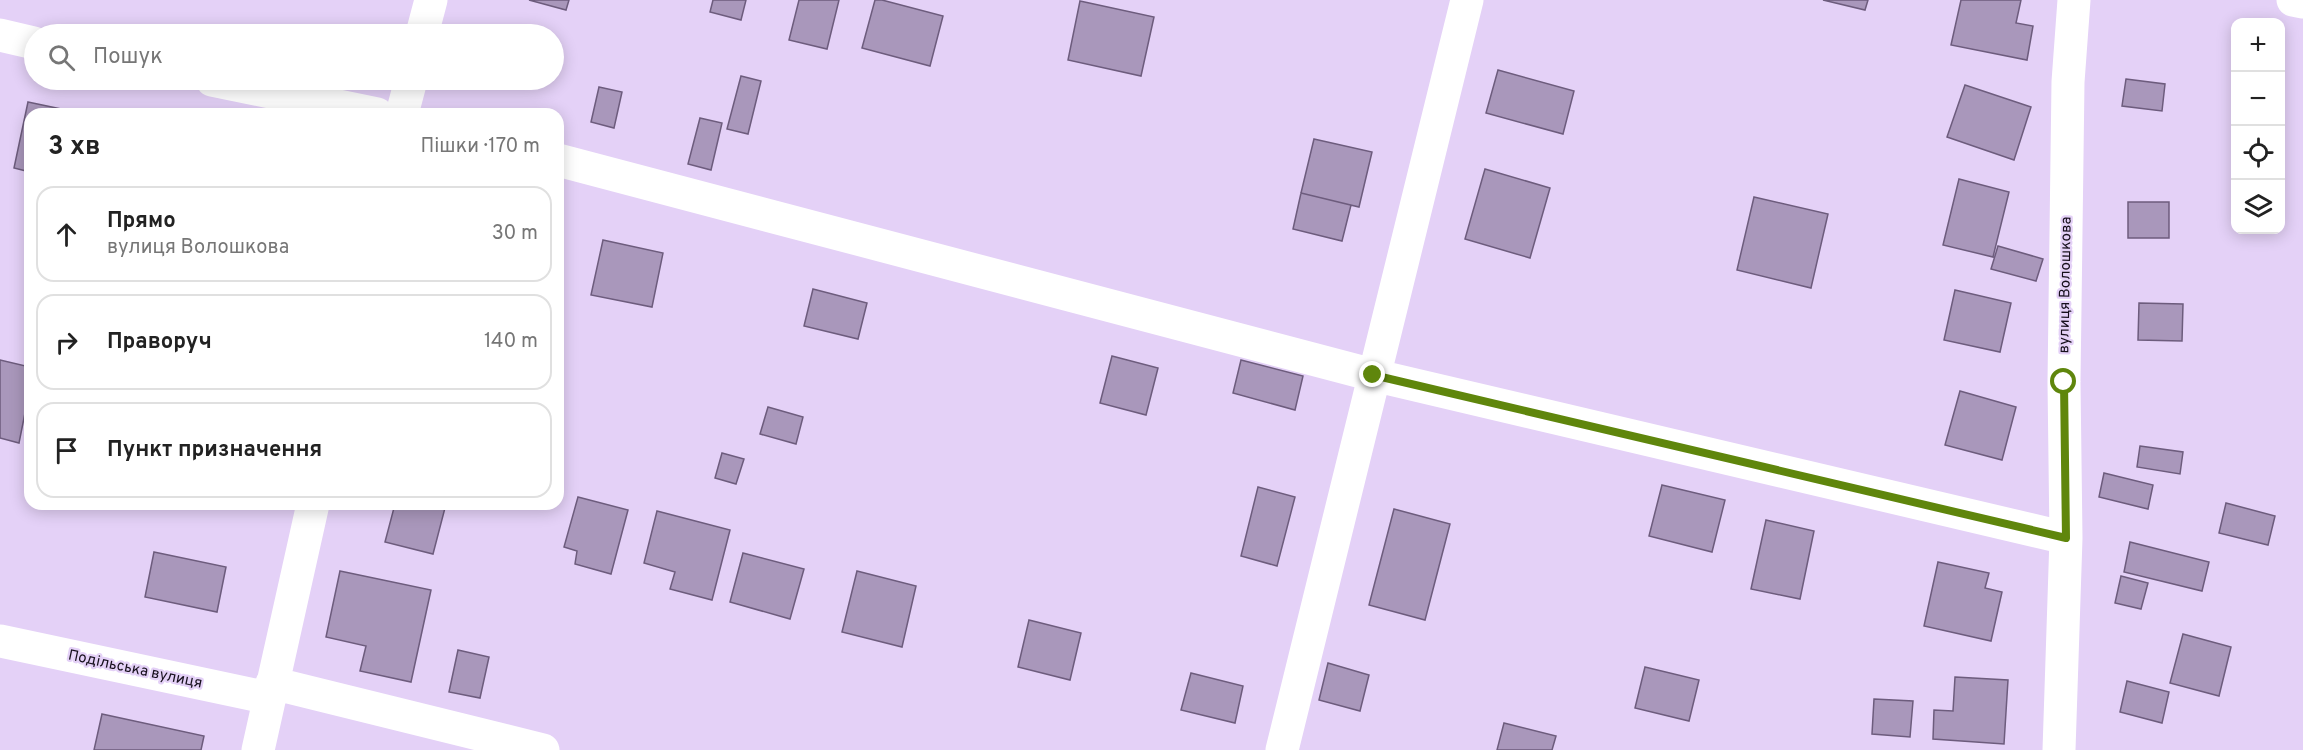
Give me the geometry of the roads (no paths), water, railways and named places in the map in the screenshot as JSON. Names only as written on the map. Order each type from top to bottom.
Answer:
[{"type":"street","points":[[425,24],[431,0]]},
{"type":"street","points":[[1282,750],[1467,0]]},
{"type":"street","name":"вулиця Волошкова","points":[[2059,750],[2066,538],[2064,382],[2068,231],[2068,82],[2074,0]]},
{"type":"street","points":[[2293,0],[2303,2]]},
{"type":"street","points":[[0,35],[24,41]]},
{"type":"street","points":[[261,90],[348,108]]},
{"type":"street","points":[[404,108],[408,90]]},
{"type":"street","points":[[564,162],[1373,375],[2066,538]]},
{"type":"street","points":[[258,750],[312,510]]},
{"type":"street","name":"Подільська вулиця","points":[[0,641],[270,691],[543,750]]}]
